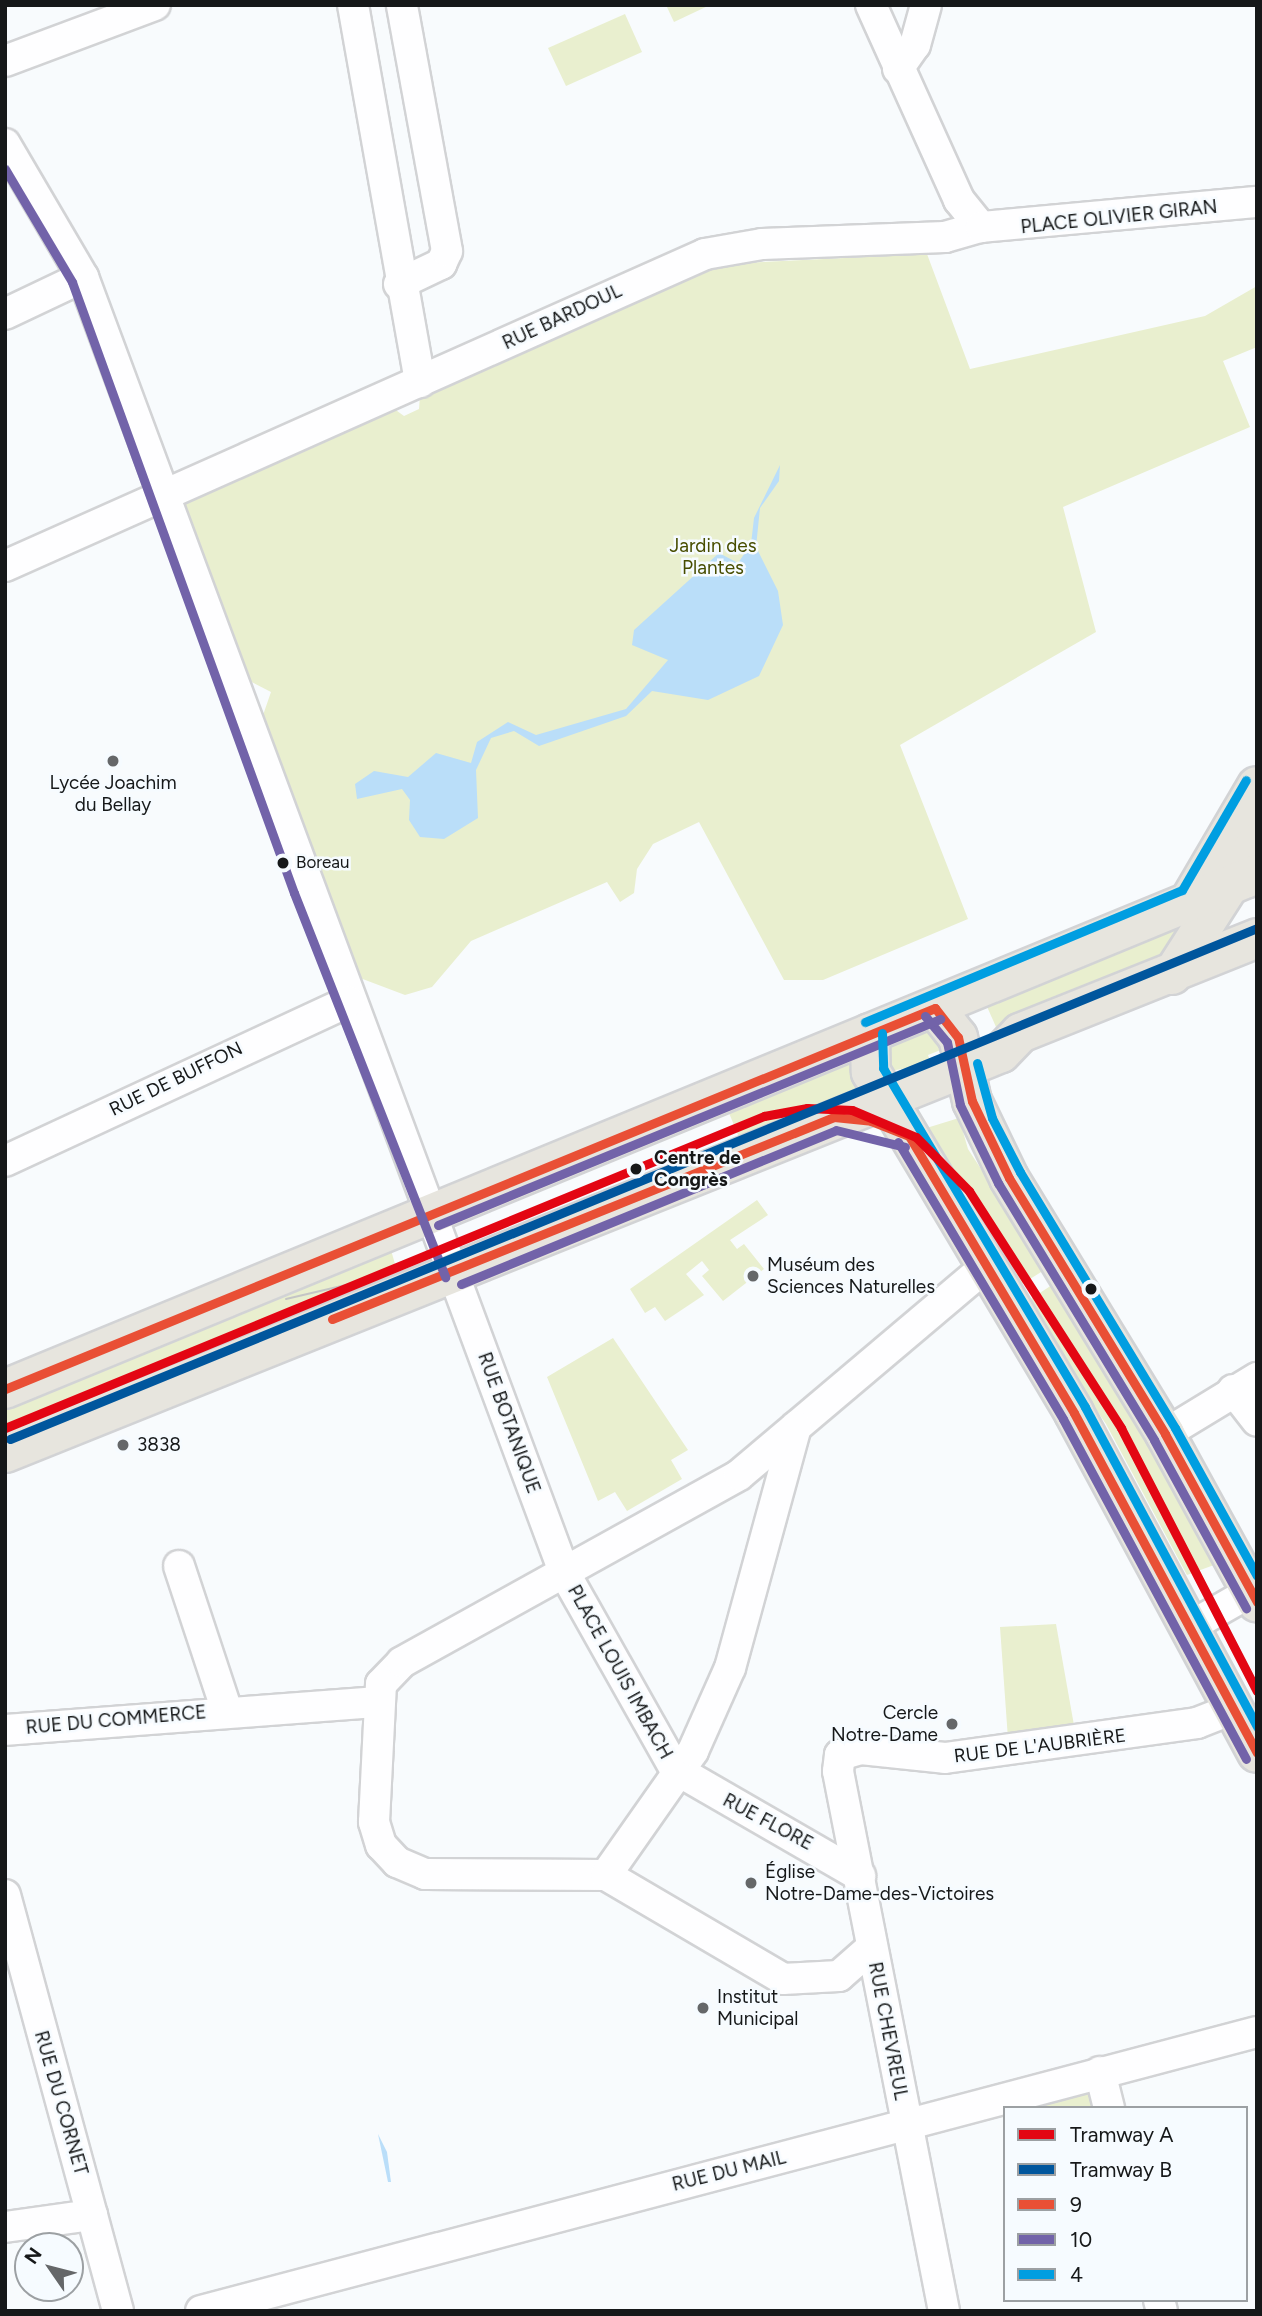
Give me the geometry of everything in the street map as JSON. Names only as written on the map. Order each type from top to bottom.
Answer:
[{"type":"main road","points":[[1190,900],[1257,786]]},
{"type":"main road","points":[[1172,975],[1244,879],[1257,842]]},
{"type":"main road","points":[[5,1389],[1244,879]]},
{"type":"main road","points":[[5,1453],[456,1273],[834,1117],[889,1090],[1001,1052],[1020,1033],[1172,975],[1257,938]]},
{"type":"main road","points":[[935,1008],[958,1037],[972,1101],[1009,1178],[1165,1434],[1255,1594]]},
{"type":"main road","points":[[870,1033],[868,1061],[889,1090],[909,1136],[1191,1626],[1257,1753]]},
{"type":"main road","points":[[834,1117],[870,1121],[909,1136]]},
{"type":"street","points":[[5,61],[155,5]]},
{"type":"street","points":[[353,5],[399,284],[420,382]]},
{"type":"street","points":[[399,284],[441,264],[447,251],[402,5]]},
{"type":"street","points":[[871,5],[959,200],[981,227]]},
{"type":"street","points":[[898,69],[915,45],[926,5]]},
{"type":"street","name":"RUE BOTANIQUE","points":[[5,144],[83,277],[349,1001],[456,1273],[564,1572]]},
{"type":"street","name":"PLACE OLIVIER GIRAN","points":[[981,227],[1257,202]]},
{"type":"street","name":"RUE BARDOUL","points":[[5,566],[705,254],[762,244],[945,237],[981,227]]},
{"type":"street","points":[[5,314],[83,277]]},
{"type":"street","name":"RUE DE BUFFON","points":[[5,1161],[349,1001]]},
{"type":"street","name":"PLACE LOUIS IMBACH","points":[[564,1572],[675,1769],[607,1875],[425,1874],[397,1863],[374,1822],[377,1702],[381,1684],[402,1662],[564,1572],[739,1475],[986,1266]]},
{"type":"street","points":[[1165,1434],[1245,1384],[1257,1420]]},
{"type":"street","points":[[675,1769],[693,1751],[730,1668],[798,1423]]},
{"type":"street","points":[[739,1475],[774,1509]]},
{"type":"street","points":[[179,1566],[227,1711],[377,1702]]},
{"type":"street","points":[[1191,1626],[1255,1594]]},
{"type":"street","name":"RUE DE L'AUBRIÈRE","points":[[842,1752],[945,1758],[1198,1723],[1235,1708]]},
{"type":"street","name":"RUE DU COMMERCE","points":[[5,1730],[227,1711]]},
{"type":"street","name":"RUE CHEVREUL","points":[[842,1752],[838,1771],[944,2311]]},
{"type":"street","name":"RUE FLORE","points":[[675,1769],[860,1876]]},
{"type":"street","points":[[607,1875],[783,1979],[839,1976],[872,1947]]},
{"type":"street","name":"RUE DU CORNET","points":[[5,1895],[118,2311]]},
{"type":"street","name":"RUE DU MAIL","points":[[201,2311],[1257,2032]]},
{"type":"street","points":[[1100,2072],[1108,2106]]},
{"type":"street","points":[[5,2227],[92,2215]]},
{"type":"green space","points":[[666,5],[710,5],[674,22]]},
{"type":"green space","points":[[625,14],[642,52],[566,86],[548,48]]},
{"type":"green space","name":"Jardin des Plantes","points":[[927,254],[970,369],[1205,316],[1257,286],[1257,347],[1223,361],[1250,427],[1063,507],[1096,632],[900,745],[968,919],[823,980],[784,980],[699,822],[653,844],[637,869],[634,893],[620,902],[607,882],[471,941],[432,987],[405,995],[360,978],[262,718],[271,692],[248,680],[182,503],[393,408],[404,416],[419,409],[420,396],[721,264]]},
{"type":"green space","points":[[1194,916],[1157,961],[996,1027],[985,1002]]},
{"type":"green space","points":[[921,1029],[932,1030],[943,1049],[928,1055],[931,1064],[890,1071],[884,1049]]},
{"type":"green space","points":[[848,1056],[864,1091],[741,1142],[729,1113]]},
{"type":"green space","points":[[959,1118],[968,1149],[1046,1269],[1014,1289],[920,1130]]},
{"type":"green space","points":[[757,1200],[768,1215],[730,1240],[737,1249],[744,1244],[764,1269],[723,1301],[702,1276],[709,1270],[702,1261],[686,1274],[704,1295],[665,1321],[655,1307],[645,1313],[630,1289]]},
{"type":"green space","points":[[391,1250],[399,1278],[5,1439],[5,1404]]},
{"type":"green space","points":[[1055,1283],[1218,1559],[1214,1565],[1187,1575],[1106,1424],[1023,1304]]},
{"type":"green space","points":[[613,1338],[688,1450],[671,1460],[682,1479],[627,1511],[615,1492],[598,1501],[547,1377]]},
{"type":"green space","points":[[1056,1624],[1075,1731],[1008,1739],[1000,1627]]},
{"type":"green space","points":[[1098,2085],[1103,2106],[1038,2106]]},
{"type":"water","points":[[780,465],[779,481],[760,508],[756,547],[778,591],[783,625],[759,676],[708,700],[652,691],[626,716],[539,746],[514,731],[491,738],[476,770],[478,818],[444,839],[420,837],[409,820],[410,800],[402,789],[357,799],[355,784],[374,771],[408,777],[436,753],[471,763],[477,742],[508,722],[536,735],[626,709],[668,660],[632,645],[634,630],[719,553],[738,563],[751,544],[754,518]]},
{"type":"water","points":[[378,2134],[387,2152],[391,2182],[388,2182]]},
{"type":"tram line","name":"B","points":[[10,1439],[1257,928]]},
{"type":"tram line","name":"A","points":[[5,1428],[764,1116],[807,1108],[852,1110],[916,1137],[969,1191],[1121,1428],[1257,1691]]},
{"type":"tram line","points":[[286,1299],[363,1281]]},
{"type":"transit line","name":"10","points":[[5,169],[72,282],[294,893],[445,1277]]},
{"type":"transit line","name":"4","points":[[865,1022],[1182,890],[1246,780]]},
{"type":"transit line","name":"9","points":[[935,1008],[958,1037],[972,1101],[1009,1178],[1165,1434],[1257,1602]]},
{"type":"transit line","name":"9","points":[[5,1389],[935,1008]]},
{"type":"transit line","name":"10","points":[[925,1016],[947,1042],[960,1105],[998,1183],[1154,1440],[1246,1608]]},
{"type":"transit line","name":"10","points":[[438,1225],[940,1019]]},
{"type":"transit line","name":"4","points":[[882,1033],[883,1068],[1085,1407],[1257,1727]]},
{"type":"transit line","name":"4","points":[[977,1063],[992,1118],[1020,1172],[1175,1428],[1257,1576]]},
{"type":"transit line","name":"9","points":[[332,1319],[834,1117],[871,1121],[909,1136]]},
{"type":"transit line","name":"10","points":[[461,1284],[836,1130],[905,1147]]},
{"type":"transit line","name":"9","points":[[909,1136],[1074,1413],[1257,1753]]},
{"type":"transit line","name":"10","points":[[898,1142],[1063,1419],[1246,1759]]},
{"type":"place","name":"Lycée Joachim du Bellay","points":[[113,761]]},
{"type":"place","name":"Boreau","points":[[283,863]]},
{"type":"place","name":"Centre de Congrès","points":[[636,1169]]},
{"type":"place","name":"Muséum des Sciences Naturelles","points":[[753,1276]]},
{"type":"place","name":"3838","points":[[123,1445]]},
{"type":"place","name":"Cercle Notre-Dame","points":[[952,1724]]},
{"type":"place","name":"Église Notre-Dame-des-Victoires","points":[[751,1883]]},
{"type":"place","name":"Institut Municipal","points":[[703,2008]]}]
